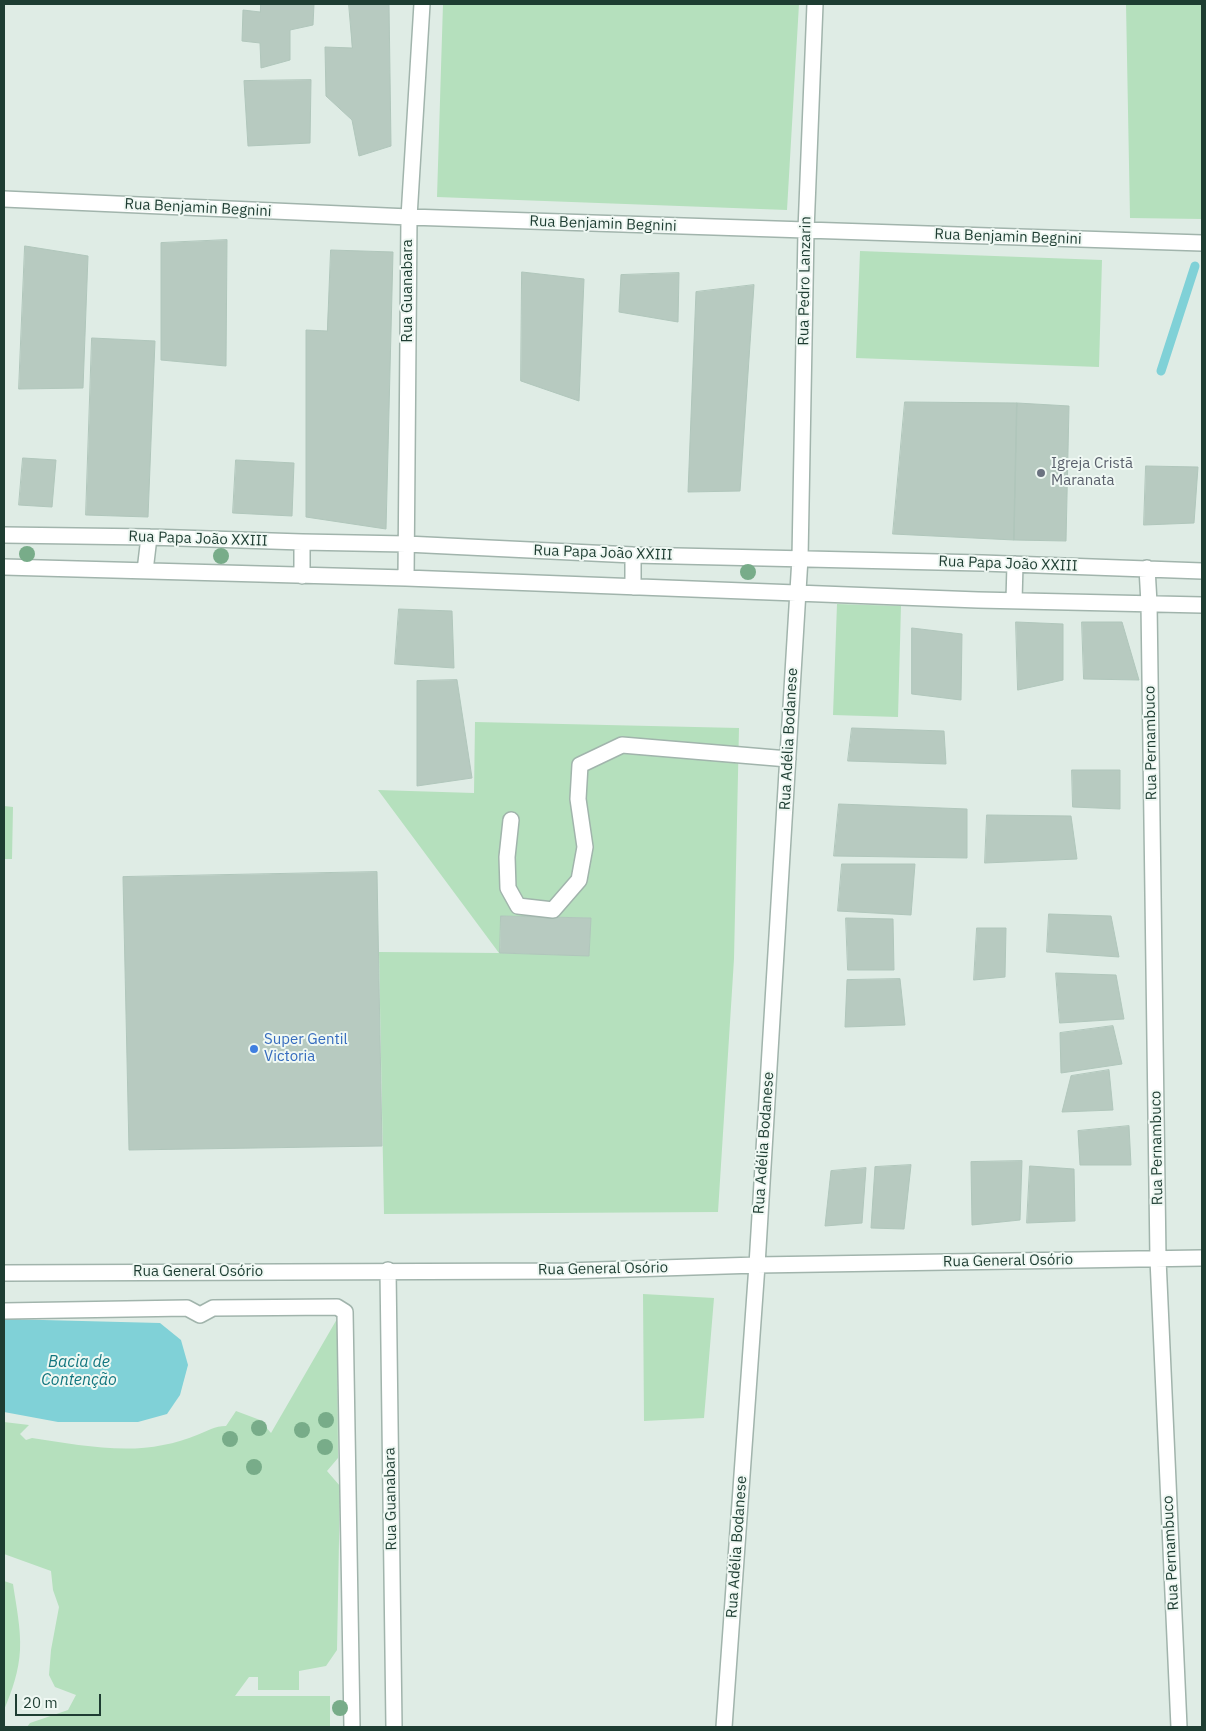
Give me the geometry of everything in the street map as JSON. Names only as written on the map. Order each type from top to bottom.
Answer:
[{"type":"street","name":"Rua Guanabara","points":[[406,578],[409,217],[422,4]]},
{"type":"street","name":"Rua Pedro Lanzarin","points":[[800,558],[806,231],[814,4]]},
{"type":"street","name":"Rua Benjamin Begnini","points":[[4,200],[409,217],[1202,243]]},
{"type":"street","name":"Rua Papa João XXIII","points":[[4,535],[149,536],[406,544],[633,555],[1015,564],[1202,571]]},
{"type":"street","points":[[145,571],[149,536]]},
{"type":"street","points":[[302,542],[302,576]]},
{"type":"street","points":[[633,555],[633,587]]},
{"type":"street","name":"Rua Adélia Bodanese","points":[[724,1727],[757,1264],[800,558]]},
{"type":"street","points":[[1014,601],[1015,564]]},
{"type":"street","points":[[4,567],[406,578],[1014,601],[1202,605]]},
{"type":"street","name":"Rua Pernambuco","points":[[1147,568],[1158,1259],[1179,1727]]},
{"type":"street","points":[[511,820],[507,857],[508,888],[518,906],[553,910],[579,880],[585,847],[578,799],[580,765],[622,745],[788,759]]},
{"type":"street","name":"Rua General Osório","points":[[4,1273],[388,1270],[565,1271],[757,1264],[1202,1258]]},
{"type":"street","name":"Rua Guanabara","points":[[388,1270],[394,1727]]},
{"type":"street","points":[[4,1311],[188,1308],[200,1315],[213,1308],[337,1306],[345,1312],[352,1727]]},
{"type":"green space","points":[[443,4],[799,4],[787,210],[437,197]]},
{"type":"green space","points":[[1126,4],[1202,4],[1202,219],[1130,218]]},
{"type":"green space","points":[[860,251],[1102,260],[1099,367],[856,358]]},
{"type":"green space","points":[[837,604],[901,606],[898,717],[833,715]]},
{"type":"green space","points":[[475,722],[739,728],[734,959],[718,1212],[384,1214],[379,952],[499,953],[378,790],[474,793]],"holes":[[[501,916],[590,918],[589,955],[500,953]]]},
{"type":"green space","points":[[4,806],[13,807],[12,859],[4,859]]},
{"type":"green space","points":[[643,1294],[714,1298],[704,1418],[644,1421]]},
{"type":"green space","points":[[337,1319],[338,1458],[327,1471],[340,1486],[337,1650],[326,1666],[299,1671],[299,1690],[258,1690],[258,1677],[249,1677],[235,1696],[330,1696],[330,1727],[27,1727],[30,1723],[68,1710],[76,1695],[55,1687],[49,1675],[51,1650],[59,1607],[53,1590],[51,1571],[4,1554],[4,1422],[29,1425],[20,1434],[26,1440],[32,1438],[81,1445],[131,1449],[147,1448],[181,1441],[215,1428],[226,1426],[236,1411],[260,1420],[271,1433]]},
{"type":"green space","points":[[4,1581],[13,1584],[20,1642],[17,1673],[4,1710]]},
{"type":"water","name":"Bacia de Contenção","points":[[4,1319],[160,1323],[181,1340],[188,1365],[180,1395],[167,1414],[138,1422],[58,1422],[4,1412]]},
{"type":"building","points":[[261,4],[314,4],[313,25],[290,30],[290,60],[261,68],[260,43],[242,41],[243,10],[260,12]]},
{"type":"building","points":[[349,4],[389,4],[391,146],[359,156],[352,120],[326,96],[325,47],[352,48]]},
{"type":"building","points":[[311,80],[310,143],[248,146],[244,81]]},
{"type":"building","points":[[227,240],[226,366],[161,360],[161,243]]},
{"type":"building","points":[[25,246],[88,256],[83,388],[19,389]]},
{"type":"building","points":[[331,250],[393,252],[386,529],[306,517],[306,330],[327,331]]},
{"type":"building","points":[[522,272],[584,279],[579,401],[521,381]]},
{"type":"building","points":[[679,273],[678,322],[619,312],[621,275]]},
{"type":"building","points":[[754,285],[740,491],[688,492],[696,292]]},
{"type":"building","points":[[92,338],[155,341],[148,517],[86,515]]},
{"type":"building","points":[[905,402],[1017,403],[1014,540],[893,534]]},
{"type":"building","name":"Igreja Cristã Maranata","points":[[1017,403],[1069,406],[1066,541],[1014,540]]},
{"type":"building","points":[[23,458],[56,460],[52,507],[19,505]]},
{"type":"building","points":[[236,460],[294,463],[292,516],[233,513]]},
{"type":"building","points":[[1146,466],[1198,467],[1194,523],[1144,525]]},
{"type":"building","points":[[399,609],[452,611],[454,668],[395,664]]},
{"type":"building","points":[[1016,622],[1063,624],[1063,680],[1018,690]]},
{"type":"building","points":[[1082,622],[1122,622],[1139,680],[1084,679]]},
{"type":"building","points":[[912,628],[962,634],[961,700],[912,694]]},
{"type":"building","points":[[457,680],[472,778],[417,786],[417,681]]},
{"type":"building","points":[[852,728],[944,731],[946,764],[848,761]]},
{"type":"building","points":[[1072,770],[1120,770],[1120,809],[1073,807]]},
{"type":"building","points":[[839,804],[967,809],[967,858],[834,856]]},
{"type":"building","points":[[987,815],[1071,816],[1077,859],[985,863]]},
{"type":"building","points":[[842,864],[915,864],[911,915],[838,911]]},
{"type":"building","name":"Super Gentil Victoria","points":[[377,872],[382,1146],[129,1150],[123,877]]},
{"type":"building","points":[[1049,914],[1111,916],[1119,957],[1047,952]]},
{"type":"building","points":[[501,916],[591,918],[589,956],[500,953]]},
{"type":"building","points":[[846,918],[893,919],[894,970],[848,970]]},
{"type":"building","points":[[977,928],[1006,928],[1005,977],[974,980]]},
{"type":"building","points":[[1056,973],[1116,975],[1124,1019],[1060,1023]]},
{"type":"building","points":[[900,979],[905,1025],[845,1027],[847,980]]},
{"type":"building","points":[[1113,1026],[1122,1064],[1061,1073],[1060,1033]]},
{"type":"building","points":[[1109,1070],[1113,1110],[1062,1112],[1071,1076]]},
{"type":"building","points":[[1129,1126],[1131,1165],[1080,1165],[1078,1131]]},
{"type":"building","points":[[1022,1161],[1020,1220],[972,1225],[971,1162]]},
{"type":"building","points":[[911,1165],[904,1229],[871,1228],[875,1167]]},
{"type":"building","points":[[1030,1166],[1074,1169],[1075,1221],[1027,1223]]},
{"type":"building","points":[[866,1168],[862,1223],[825,1226],[831,1171]]},
{"type":"waterway","points":[[1161,371],[1195,266]]},
{"type":"place","name":"Igreja Cristã Maranata","points":[[1041,473]]},
{"type":"place","name":"Super Gentil Victoria","points":[[254,1049]]}]
